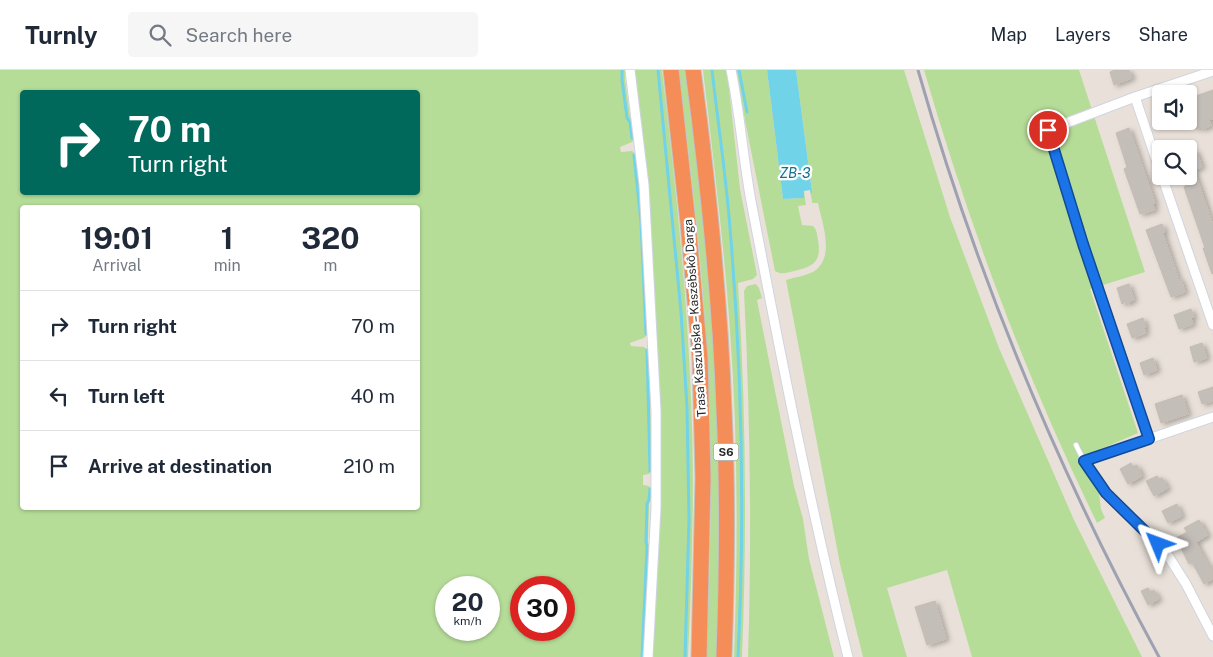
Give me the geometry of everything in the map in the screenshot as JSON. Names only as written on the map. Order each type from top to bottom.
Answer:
[{"type":"highway","name":"Trasa Kaszubska – Kaszëbskô Darga","points":[[671,70],[700,358],[703,517],[699,657]]},
{"type":"highway","name":"Trasa Kaszubska – Kaszëbskô Darga","points":[[693,70],[711,221],[722,357],[727,536],[724,657]]},
{"type":"street","points":[[630,70],[644,185],[656,402],[656,508],[648,657]]},
{"type":"street","points":[[731,70],[752,202],[769,290],[829,578],[848,657]]},
{"type":"street","points":[[1149,439],[1083,244],[1048,130],[1135,97],[1213,71]]},
{"type":"street","points":[[1135,97],[1152,146]]},
{"type":"street","points":[[1165,185],[1213,326]]},
{"type":"street","points":[[1213,417],[1084,461],[1106,493],[1167,554],[1186,584],[1213,636]]},
{"type":"lane","points":[[1076,445],[1084,461]]},
{"type":"green space","points":[[0,70],[625,70],[630,117],[633,122],[635,138],[632,142],[620,147],[621,152],[632,151],[637,155],[648,334],[644,338],[630,343],[631,346],[644,347],[649,351],[652,468],[649,474],[643,475],[643,485],[649,486],[652,490],[649,504],[648,542],[650,547],[644,657],[0,657]]},
{"type":"green space","points":[[633,70],[662,70],[680,234],[687,317],[693,463],[688,657],[652,657],[658,546],[647,181]]},
{"type":"green space","points":[[679,70],[686,70],[695,143],[714,363],[718,436],[719,510],[716,657],[706,657],[711,467],[705,318]]},
{"type":"green space","points":[[703,70],[727,70],[740,189],[757,275],[753,279],[738,283],[745,470],[742,657],[734,657],[736,575],[735,412],[728,298]]},
{"type":"green space","points":[[735,70],[767,70],[783,199],[804,198],[804,191],[806,205],[798,206],[802,225],[813,226],[817,234],[819,254],[815,262],[806,268],[784,273],[775,271]]},
{"type":"green space","points":[[796,70],[904,70],[950,217],[999,348],[1074,520],[1142,657],[972,657],[947,570],[887,588],[907,657],[863,657],[840,564],[786,280],[813,272],[820,266],[826,249],[826,240],[818,203],[812,203]]},
{"type":"green space","points":[[924,70],[1079,70],[1145,272],[1090,289],[1138,433],[1078,459],[1099,493],[1101,509],[1105,518],[1097,523],[1046,413],[1001,300],[960,186]]},
{"type":"green space","points":[[756,284],[762,298],[757,300],[794,486],[803,519],[809,559],[834,657],[748,657],[750,474],[744,291],[747,286]]},
{"type":"water","name":"ZB-3","points":[[767,70],[796,70],[812,192],[811,194],[810,190],[804,191],[804,198],[783,199]]},
{"type":"building","points":[[1129,70],[1132,78],[1114,85],[1110,72]]},
{"type":"building","points":[[1213,90],[1213,119],[1209,119],[1211,126],[1202,129],[1201,127],[1197,128],[1197,96]]},
{"type":"building","points":[[1129,128],[1155,203],[1153,204],[1155,210],[1140,214],[1124,169],[1127,167],[1116,133]]},
{"type":"building","points":[[1197,153],[1202,167],[1197,169]]},
{"type":"building","points":[[1197,179],[1213,225],[1212,274],[1203,248],[1205,248],[1184,187],[1186,185],[1197,185]]},
{"type":"building","points":[[1162,224],[1171,257],[1185,292],[1171,297],[1146,230]]},
{"type":"building","points":[[1129,284],[1134,300],[1130,301],[1129,304],[1126,302],[1122,304],[1117,288]]},
{"type":"building","points":[[1191,309],[1194,317],[1191,318],[1193,324],[1179,329],[1174,315]]},
{"type":"building","points":[[1143,318],[1146,333],[1132,338],[1127,324]]},
{"type":"building","points":[[1202,343],[1207,358],[1194,362],[1190,347]]},
{"type":"building","points":[[1153,358],[1157,370],[1144,375],[1140,363]]},
{"type":"building","points":[[1213,387],[1213,401],[1202,404],[1198,392]]},
{"type":"building","points":[[1182,395],[1188,414],[1161,423],[1155,404]]},
{"type":"building","points":[[1131,463],[1133,467],[1137,465],[1142,476],[1128,484],[1120,469]]},
{"type":"building","points":[[1157,476],[1159,479],[1162,478],[1168,488],[1154,496],[1146,481]]},
{"type":"building","points":[[1177,504],[1182,516],[1168,523],[1162,511]]},
{"type":"building","points":[[1199,520],[1208,535],[1196,542],[1208,565],[1210,564],[1213,569],[1213,579],[1204,584],[1192,562],[1189,564],[1176,538],[1187,532],[1184,528]]},
{"type":"building","points":[[1148,588],[1151,592],[1154,590],[1159,599],[1148,605],[1141,591]]},
{"type":"building","points":[[935,601],[946,639],[927,645],[915,607]]},
{"type":"waterway","points":[[622,70],[627,118],[630,122],[632,138]]},
{"type":"waterway","points":[[658,70],[681,312],[687,407],[689,519],[685,657]]},
{"type":"waterway","points":[[712,70],[728,208],[740,389],[742,496],[738,657]]},
{"type":"waterway","points":[[739,70],[747,112]]},
{"type":"waterway","points":[[634,155],[641,222],[646,334]]},
{"type":"waterway","points":[[647,350],[650,471]]},
{"type":"waterway","points":[[642,657],[647,504],[650,489]]},
{"type":"railway","points":[[918,70],[966,222],[1022,370],[1087,516],[1159,657]]},
{"type":"route","points":[[1048,130],[1083,244],[1149,439],[1084,461],[1106,493],[1158,544]]}]
